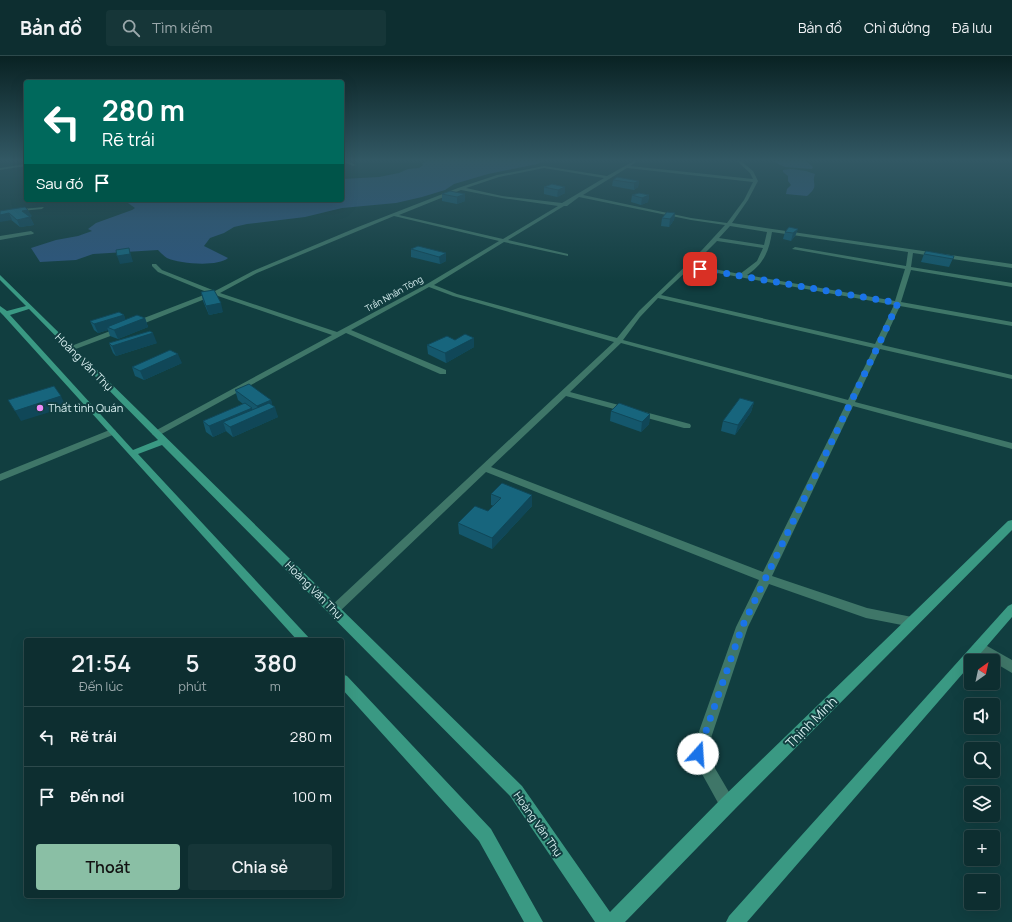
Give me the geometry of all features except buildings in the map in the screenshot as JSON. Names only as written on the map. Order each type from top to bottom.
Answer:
[{"type":"main road","name":"Hoàng Văn Thụ","points":[[0,277],[159,438],[516,791],[606,922]]},
{"type":"main road","points":[[3,311],[30,307]]},
{"type":"main road","points":[[3,311],[112,432],[303,638]]},
{"type":"main road","points":[[133,454],[159,438]]},
{"type":"main road","name":"Thịnh Minh","points":[[612,922],[728,804],[1012,524]]},
{"type":"main road","points":[[735,922],[980,647],[1012,609]]},
{"type":"main road","points":[[344,682],[485,835],[534,922]]},
{"type":"street","points":[[70,348],[215,294],[255,272],[426,201]]},
{"type":"street","points":[[537,201],[565,205]]},
{"type":"street","name":"Trần Nhân Tông","points":[[159,438],[338,335],[429,285],[569,201]]},
{"type":"street","points":[[607,201],[691,219],[1012,266]]},
{"type":"street","points":[[334,610],[618,342],[640,313],[730,224],[745,201]]},
{"type":"street","points":[[0,212],[42,208]]},
{"type":"street","points":[[394,215],[566,255]]},
{"type":"street","points":[[741,276],[762,260],[767,247],[770,230]]},
{"type":"street","points":[[0,238],[31,233]]},
{"type":"street","points":[[715,239],[767,247]]},
{"type":"street","points":[[795,249],[1012,285]]},
{"type":"street","points":[[728,804],[698,754],[742,627],[898,303],[912,251]]},
{"type":"street","points":[[154,265],[160,271],[215,294],[338,335]]},
{"type":"street","points":[[687,266],[1012,324]]},
{"type":"street","points":[[429,285],[455,295],[618,342],[684,357],[1012,446]]},
{"type":"street","points":[[657,296],[1012,377]]},
{"type":"street","points":[[346,331],[443,372]]},
{"type":"street","points":[[564,393],[687,426]]},
{"type":"street","points":[[0,478],[112,432]]},
{"type":"street","points":[[485,468],[765,578],[858,610],[912,622]]},
{"type":"street","points":[[980,647],[1012,667]]},
{"type":"water","points":[[403,201],[342,208],[305,217],[234,227],[224,233],[210,238],[204,246],[228,258],[216,263],[199,264],[181,262],[167,258],[158,250],[93,254],[76,260],[40,262],[31,248],[92,231],[88,229],[96,223],[135,208],[128,203],[113,202]]},
{"type":"place","name":"Thất tình Quán","points":[[40,408]]},
{"type":"route","points":[[698,754],[742,627],[898,303],[760,278],[700,269]]}]
